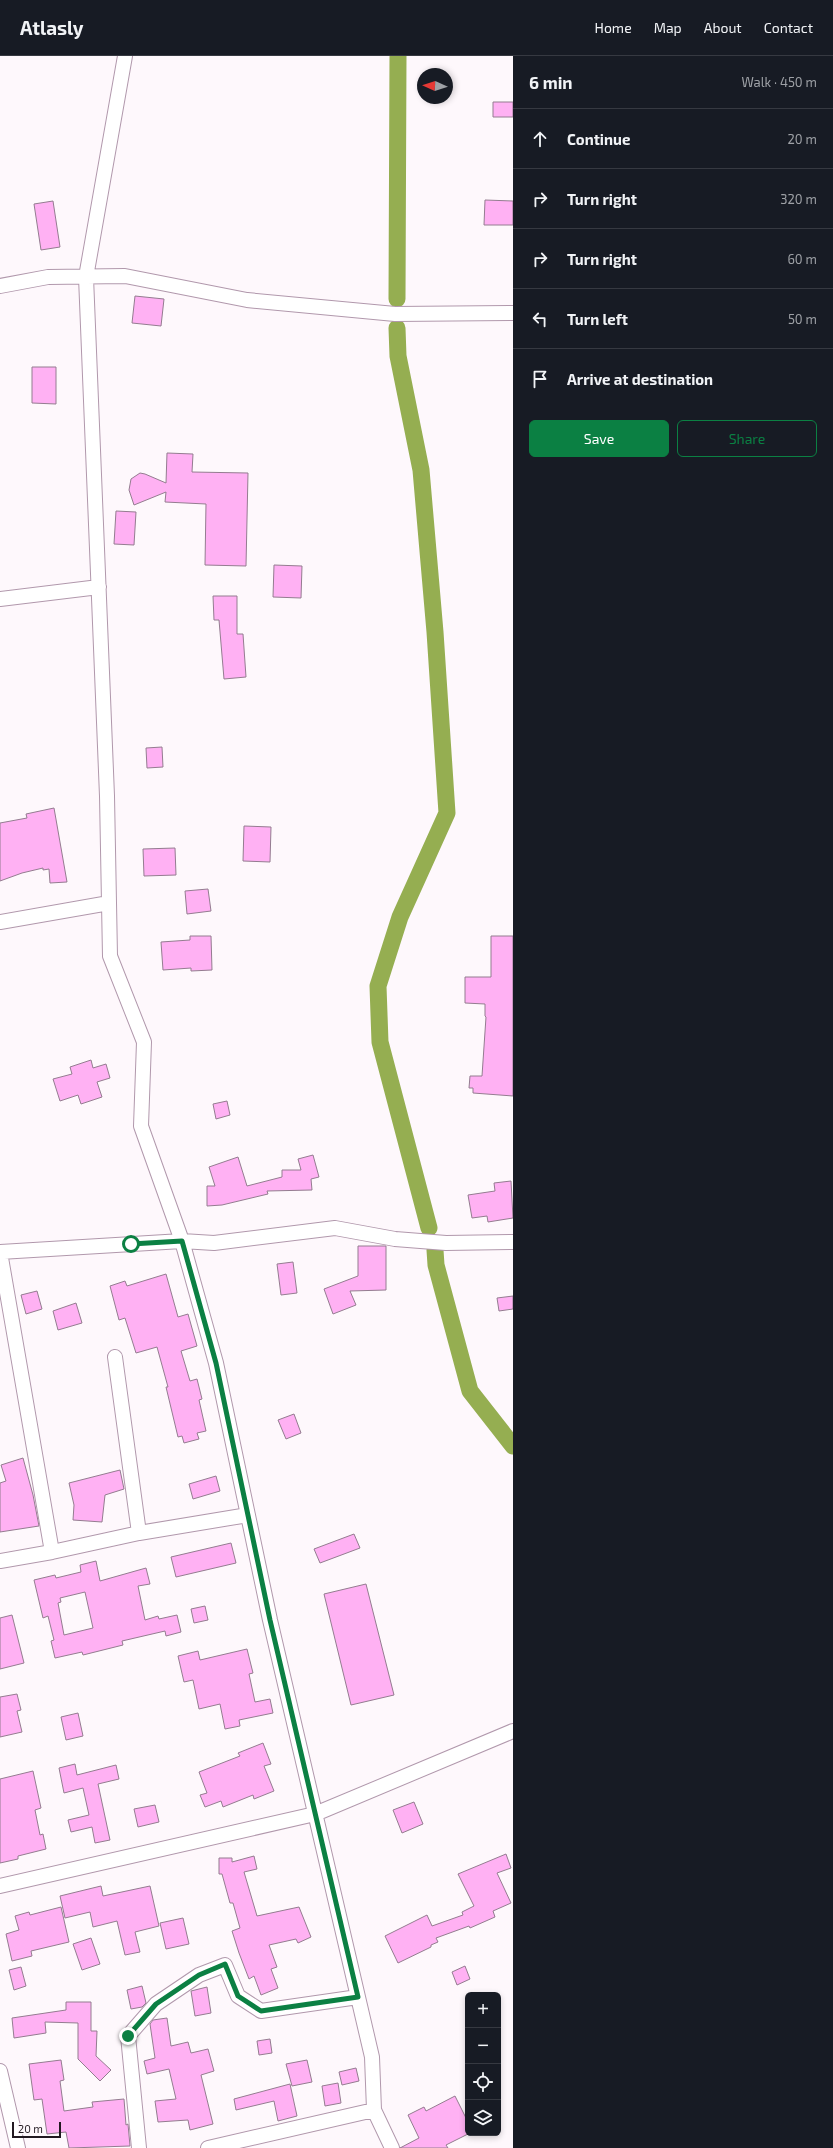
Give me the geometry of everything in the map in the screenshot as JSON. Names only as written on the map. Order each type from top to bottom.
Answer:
[{"type":"street","points":[[125,56],[86,277],[100,587],[107,796],[110,956],[144,1042],[142,1126],[182,1241],[216,1363],[248,1516],[315,1814],[372,2057],[374,2110],[392,2148]]},
{"type":"street","points":[[0,286],[48,277],[125,276],[247,300],[395,314],[513,313]]},
{"type":"street","points":[[0,599],[100,587]]},
{"type":"street","points":[[0,922],[109,903]]},
{"type":"street","points":[[52,1552],[0,1252],[182,1241],[214,1243],[335,1228],[402,1240],[446,1243],[513,1242]]},
{"type":"street","points":[[115,1357],[139,1533]]},
{"type":"street","points":[[0,1561],[52,1552],[139,1533],[248,1516]]},
{"type":"street","points":[[0,1886],[315,1814],[513,1730]]},
{"type":"street","points":[[139,2148],[128,2036],[156,2004],[199,1975],[225,1964],[238,1996],[261,2011],[358,1997]]},
{"type":"street","points":[[0,2071],[18,2148]]},
{"type":"street","points":[[208,2148],[374,2110]]},
{"type":"building","points":[[493,102],[513,102],[513,117],[493,117]]},
{"type":"building","points":[[485,200],[513,201],[513,225],[484,225]]},
{"type":"building","points":[[53,201],[60,247],[41,250],[34,204]]},
{"type":"building","points":[[135,296],[164,299],[161,326],[132,323]]},
{"type":"building","points":[[32,367],[56,367],[56,404],[32,403]]},
{"type":"building","points":[[167,453],[193,454],[192,472],[248,473],[246,566],[205,565],[206,504],[165,502],[166,492],[134,505],[129,490],[131,479],[140,473],[166,483]]},
{"type":"building","points":[[116,511],[136,512],[134,545],[114,544]]},
{"type":"building","points":[[274,565],[302,566],[301,598],[273,597]]},
{"type":"building","points":[[213,596],[237,596],[237,634],[243,634],[246,677],[224,679],[219,620],[214,620]]},
{"type":"building","points":[[162,747],[163,767],[147,768],[146,748]]},
{"type":"building","points":[[54,808],[67,882],[50,883],[49,869],[43,870],[43,868],[22,873],[0,881],[0,823],[27,818],[26,814]]},
{"type":"building","points":[[244,826],[271,827],[270,862],[243,861]]},
{"type":"building","points":[[175,848],[176,875],[144,876],[143,849]]},
{"type":"building","points":[[208,889],[211,911],[187,914],[185,891]]},
{"type":"building","points":[[190,936],[211,936],[212,970],[191,971],[191,968],[163,970],[161,942],[190,940]]},
{"type":"building","points":[[491,936],[513,936],[513,1096],[473,1093],[473,1088],[469,1088],[470,1076],[482,1076],[486,1017],[485,1004],[465,1003],[465,977],[491,977]]},
{"type":"building","points":[[91,1060],[93,1068],[106,1064],[110,1078],[97,1082],[102,1097],[81,1104],[78,1095],[60,1101],[53,1079],[72,1074],[70,1067]]},
{"type":"building","points":[[227,1101],[230,1115],[216,1119],[213,1104]]},
{"type":"building","points":[[313,1155],[319,1177],[311,1179],[312,1190],[267,1191],[268,1194],[222,1205],[207,1206],[207,1186],[215,1186],[209,1167],[238,1157],[247,1186],[282,1177],[282,1170],[301,1170],[298,1159]]},
{"type":"building","points":[[511,1181],[513,1218],[488,1222],[487,1216],[472,1218],[468,1195],[495,1191],[494,1183]]},
{"type":"building","points":[[358,1246],[386,1246],[386,1290],[350,1291],[356,1305],[333,1314],[324,1289],[358,1276]]},
{"type":"building","points":[[293,1262],[297,1293],[281,1295],[277,1264]]},
{"type":"building","points":[[166,1274],[178,1317],[188,1314],[197,1346],[181,1351],[190,1381],[197,1379],[202,1399],[199,1400],[206,1431],[197,1433],[199,1439],[184,1443],[182,1436],[178,1437],[166,1387],[168,1387],[157,1347],[136,1353],[125,1318],[119,1320],[110,1286],[125,1281],[127,1286]]},
{"type":"building","points":[[37,1291],[42,1309],[26,1314],[21,1295]]},
{"type":"building","points":[[513,1296],[513,1309],[499,1311],[497,1298]]},
{"type":"building","points":[[76,1303],[82,1323],[58,1330],[53,1311]]},
{"type":"building","points":[[294,1414],[301,1433],[286,1439],[278,1420]]},
{"type":"building","points":[[23,1458],[33,1495],[39,1526],[0,1532],[0,1483],[6,1481],[1,1465]]},
{"type":"building","points":[[120,1470],[124,1489],[105,1495],[102,1522],[73,1520],[74,1505],[69,1483]]},
{"type":"building","points":[[216,1476],[220,1491],[193,1499],[189,1484]]},
{"type":"building","points":[[354,1534],[360,1548],[320,1563],[314,1549]]},
{"type":"building","points":[[231,1543],[236,1563],[176,1577],[171,1557]]},
{"type":"building","points":[[96,1561],[100,1581],[146,1568],[150,1584],[138,1586],[145,1620],[158,1616],[159,1619],[177,1615],[181,1632],[166,1636],[165,1631],[122,1641],[123,1645],[83,1655],[82,1652],[55,1658],[51,1641],[54,1640],[48,1616],[43,1618],[34,1580],[55,1575],[56,1578],[81,1572],[80,1565]],"holes":[[[85,1592],[93,1628],[64,1635],[58,1603],[61,1602],[60,1598]]]},
{"type":"building","points":[[366,1584],[394,1695],[351,1705],[324,1594]]},
{"type":"building","points":[[205,1606],[208,1620],[194,1623],[191,1609]]},
{"type":"building","points":[[12,1615],[24,1663],[0,1669],[0,1618]]},
{"type":"building","points":[[247,1649],[253,1673],[249,1674],[255,1702],[270,1699],[273,1713],[239,1720],[240,1726],[225,1729],[220,1704],[199,1709],[193,1680],[184,1682],[178,1656],[198,1651],[200,1660]]},
{"type":"building","points":[[17,1694],[21,1710],[17,1711],[22,1732],[0,1737],[0,1697]]},
{"type":"building","points":[[78,1713],[83,1736],[66,1740],[61,1717]]},
{"type":"building","points":[[263,1743],[271,1764],[264,1766],[274,1791],[254,1799],[253,1795],[223,1807],[221,1801],[205,1807],[200,1795],[207,1793],[199,1772],[240,1756],[238,1753]]},
{"type":"building","points":[[75,1764],[77,1775],[116,1765],[119,1779],[98,1784],[110,1840],[95,1843],[92,1827],[71,1832],[68,1820],[89,1815],[83,1788],[64,1793],[59,1768]]},
{"type":"building","points":[[33,1771],[41,1808],[35,1810],[40,1835],[43,1834],[46,1849],[18,1856],[18,1859],[0,1863],[0,1779]]},
{"type":"building","points":[[414,1802],[423,1824],[402,1833],[393,1810]]},
{"type":"building","points":[[155,1805],[159,1822],[138,1827],[134,1809]]},
{"type":"building","points":[[506,1854],[511,1868],[497,1873],[511,1903],[493,1911],[495,1917],[470,1928],[469,1926],[436,1938],[438,1942],[431,1945],[431,1947],[398,1963],[385,1936],[427,1915],[432,1926],[463,1915],[462,1912],[474,1906],[458,1874]]},
{"type":"building","points":[[254,1856],[257,1869],[244,1872],[257,1916],[299,1907],[311,1937],[298,1943],[296,1939],[269,1945],[277,1967],[271,1969],[278,1988],[261,1995],[254,1976],[249,1979],[239,1953],[232,1931],[240,1928],[233,1903],[230,1903],[222,1874],[219,1874],[219,1858],[232,1858],[232,1862]]},
{"type":"building","points":[[101,1886],[103,1896],[150,1886],[159,1926],[135,1932],[140,1952],[125,1955],[117,1921],[93,1927],[90,1912],[65,1918],[60,1896]]},
{"type":"building","points":[[61,1907],[69,1942],[31,1951],[32,1956],[12,1961],[6,1934],[19,1930],[15,1916],[29,1912],[30,1915]]},
{"type":"building","points":[[183,1918],[189,1944],[166,1949],[160,1923]]},
{"type":"building","points":[[91,1938],[100,1964],[82,1970],[73,1944]]},
{"type":"building","points":[[465,1966],[470,1979],[457,1985],[452,1972]]},
{"type":"building","points":[[21,1967],[26,1986],[14,1990],[9,1970]]},
{"type":"building","points":[[142,1986],[146,2003],[142,2007],[131,2009],[127,1990]]},
{"type":"building","points":[[207,1987],[211,2013],[195,2016],[191,1991]]},
{"type":"building","points":[[66,2002],[91,2002],[91,2031],[97,2031],[96,2056],[111,2070],[100,2081],[78,2059],[78,2023],[45,2022],[46,2033],[14,2038],[12,2018],[66,2010]]},
{"type":"building","points":[[167,2018],[171,2046],[188,2042],[191,2053],[208,2049],[214,2071],[201,2075],[213,2124],[190,2130],[188,2120],[158,2122],[155,2101],[176,2099],[169,2069],[147,2074],[144,2061],[155,2058],[150,2024],[153,2020]]},
{"type":"building","points":[[270,2039],[272,2053],[259,2055],[257,2041]]},
{"type":"building","points":[[61,2060],[64,2080],[60,2081],[64,2111],[93,2107],[92,2102],[124,2099],[126,2125],[128,2124],[130,2146],[69,2148],[66,2132],[47,2134],[42,2099],[34,2100],[29,2064]]},
{"type":"building","points":[[307,2060],[312,2082],[292,2086],[286,2064]]},
{"type":"building","points":[[356,2068],[359,2081],[342,2085],[339,2072]]},
{"type":"building","points":[[338,2083],[341,2103],[325,2106],[322,2086]]},
{"type":"building","points":[[290,2084],[297,2116],[278,2121],[274,2101],[236,2110],[234,2099]]},
{"type":"building","points":[[455,2096],[465,2116],[465,2136],[446,2145],[448,2148],[400,2148],[419,2138],[408,2115],[424,2107],[426,2111]]},
{"type":"waterway","points":[[397,299],[398,56]]},
{"type":"waterway","points":[[397,328],[398,356],[421,470],[435,632],[447,813],[400,917],[378,986],[380,1042],[429,1228]]},
{"type":"waterway","points":[[435,1250],[436,1265],[470,1391],[513,1446]]},
{"type":"route","points":[[128,2036],[156,2004],[199,1975],[225,1964],[238,1996],[261,2011],[358,1997],[270,1620],[216,1363],[182,1241],[131,1244]]}]
